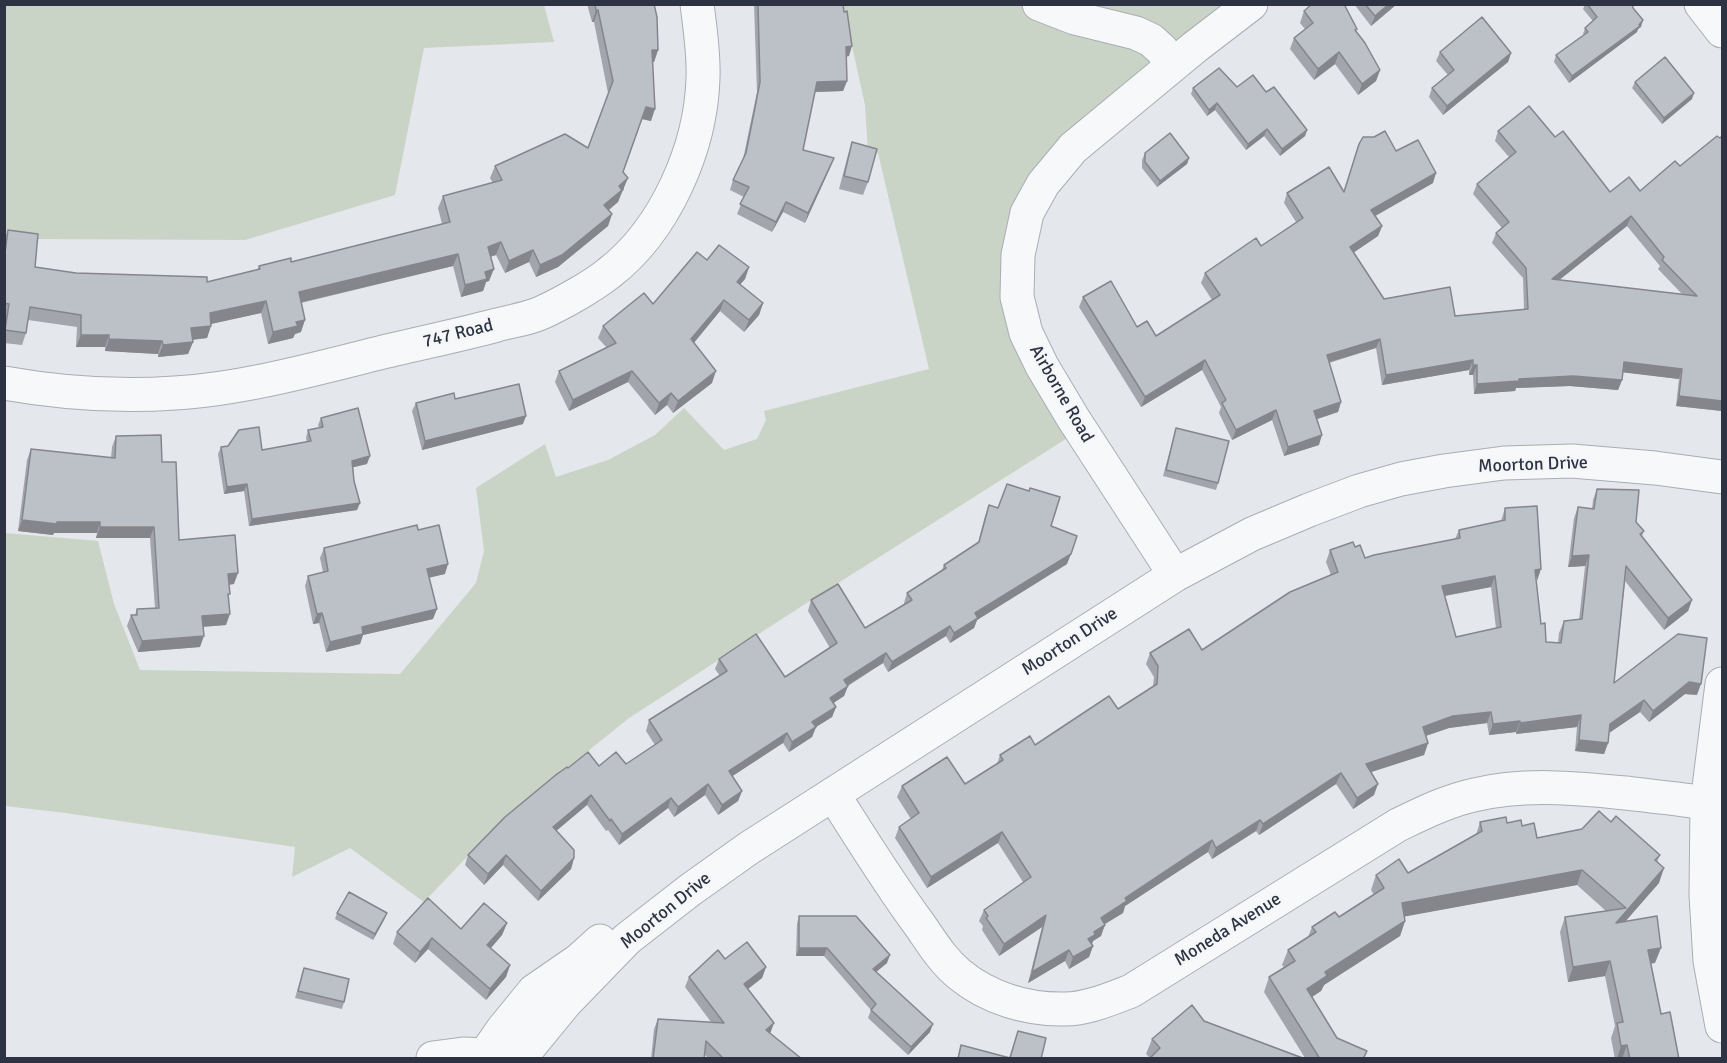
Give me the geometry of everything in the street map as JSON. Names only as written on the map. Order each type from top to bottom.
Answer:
[{"type":"street","name":"747 Road","points":[[4,383],[88,394],[176,393],[219,388],[281,377],[479,330],[540,313],[574,295],[609,273],[639,245],[673,192],[691,150],[699,114],[703,80],[702,42],[697,4]]},
{"type":"street","points":[[1039,4],[1076,18],[1136,33],[1151,40],[1162,50],[1172,66]]},
{"type":"street","name":"Airborne Road","points":[[1175,575],[1042,366],[1026,333],[1017,297],[1018,255],[1027,213],[1043,184],[1073,148],[1101,123],[1251,4]]},
{"type":"street","points":[[1701,4],[1722,31]]},
{"type":"street","name":"Moorton Drive","points":[[527,1056],[566,1002],[627,939],[690,890],[741,854],[1175,575],[1252,534],[1369,488],[1444,471],[1504,463],[1572,461],[1655,468],[1722,477]]},
{"type":"street","points":[[1722,684],[1707,803],[1706,895],[1710,961],[1722,1026]]},
{"type":"street","name":"Moneda Avenue","points":[[833,795],[900,899],[942,957],[958,973],[999,998],[1034,1008],[1066,1009],[1094,1004],[1131,991],[1398,825],[1443,804],[1476,795],[1519,788],[1600,791],[1707,803]]},
{"type":"street","points":[[433,1059],[464,1054],[484,1057],[534,991],[579,960],[625,917],[661,913]]},
{"type":"green space","points":[[4,5],[544,5],[554,42],[424,48],[395,195],[245,240],[31,239],[5,234]]},
{"type":"green space","points":[[843,5],[1250,5],[1042,184],[1015,298],[1080,430],[629,718],[501,821],[424,902],[350,848],[292,877],[295,847],[5,806],[5,533],[98,541],[114,604],[140,670],[400,674],[476,583],[484,551],[476,488],[545,444],[556,477],[608,460],[655,435],[684,408],[724,450],[757,439],[766,420],[764,411],[929,369],[878,153],[868,151],[865,105]]},
{"type":"building","points":[[595,4],[654,4],[657,17],[658,50],[652,50],[655,109],[646,107],[623,172],[628,178],[619,186],[622,190],[604,205],[612,214],[562,255],[540,265],[533,250],[509,261],[501,242],[488,247],[494,269],[485,272],[487,279],[465,285],[458,254],[299,292],[305,320],[296,322],[298,326],[273,332],[266,301],[210,313],[211,326],[191,328],[193,342],[163,345],[162,341],[109,339],[109,335],[81,335],[81,315],[30,307],[26,333],[5,330],[9,304],[4,303],[4,260],[8,230],[38,234],[35,267],[76,273],[207,277],[207,282],[260,269],[259,266],[291,258],[291,262],[450,222],[443,196],[502,180],[495,166],[565,134],[588,148],[613,81]]},
{"type":"building","points":[[758,4],[843,4],[844,12],[847,11],[852,46],[846,47],[847,81],[817,82],[803,150],[834,158],[808,213],[786,202],[776,222],[740,204],[749,187],[733,180],[746,153],[760,82]]},
{"type":"building","points":[[1312,4],[1344,4],[1357,29],[1355,30],[1380,70],[1362,84],[1339,52],[1318,69],[1294,38],[1313,23],[1304,11]]},
{"type":"building","points":[[1365,4],[1389,4],[1375,16]]},
{"type":"building","points":[[1587,4],[1632,4],[1643,20],[1640,26],[1572,76],[1556,55],[1588,32],[1585,28],[1597,17]]},
{"type":"building","points":[[1482,17],[1511,53],[1447,106],[1432,88],[1454,70],[1440,52]]},
{"type":"building","points":[[1665,57],[1694,93],[1664,118],[1635,82]]},
{"type":"building","points":[[1219,68],[1237,87],[1253,75],[1266,92],[1274,87],[1307,130],[1282,149],[1267,129],[1248,144],[1217,103],[1209,110],[1193,88]]},
{"type":"building","points":[[1529,106],[1555,137],[1563,131],[1610,192],[1629,177],[1640,191],[1675,161],[1680,166],[1717,136],[1720,138],[1722,136],[1722,401],[1679,396],[1682,369],[1624,362],[1622,380],[1573,376],[1477,384],[1477,365],[1473,365],[1473,360],[1386,375],[1380,339],[1327,355],[1341,402],[1314,411],[1322,435],[1288,447],[1276,410],[1236,430],[1222,403],[1226,400],[1205,360],[1145,397],[1083,297],[1111,281],[1137,327],[1147,321],[1156,336],[1220,295],[1205,273],[1256,238],[1261,246],[1303,218],[1287,193],[1329,167],[1344,192],[1363,137],[1374,137],[1385,131],[1396,151],[1418,140],[1436,173],[1371,210],[1382,226],[1350,247],[1384,299],[1450,287],[1455,316],[1528,309],[1526,268],[1496,233],[1509,222],[1477,184],[1516,152],[1498,131]],"holes":[[[1631,216],[1664,257],[1662,260],[1697,296],[1552,279]]]},
{"type":"building","points":[[1170,133],[1189,158],[1160,181],[1145,162],[1145,153]]},
{"type":"building","points":[[852,142],[877,149],[868,182],[844,176]]},
{"type":"building","points":[[719,245],[749,267],[737,282],[763,303],[749,320],[724,300],[691,339],[716,371],[678,401],[671,393],[659,403],[632,371],[573,400],[559,371],[616,343],[603,326],[644,293],[653,304],[697,252],[707,260]]},
{"type":"building","points":[[519,384],[526,416],[425,441],[416,403],[454,393],[455,399]]},
{"type":"building","points":[[358,408],[370,456],[352,461],[360,503],[252,519],[247,484],[227,487],[221,447],[228,446],[239,430],[259,427],[262,450],[311,441],[308,430],[323,427],[321,418]]},
{"type":"building","points":[[1176,428],[1229,441],[1218,483],[1166,470]]},
{"type":"building","points":[[161,435],[162,462],[176,462],[179,540],[235,535],[238,573],[228,574],[230,614],[202,616],[204,636],[142,641],[131,615],[137,615],[137,609],[159,608],[154,527],[100,527],[100,522],[57,522],[57,524],[22,520],[31,449],[115,458],[116,436]]},
{"type":"building","points":[[1007,484],[1060,497],[1051,526],[1077,536],[1071,554],[975,613],[978,618],[954,633],[950,626],[892,662],[886,653],[844,680],[848,686],[830,698],[836,707],[812,722],[816,727],[792,742],[787,733],[729,771],[742,791],[722,805],[708,784],[678,807],[671,798],[622,834],[591,795],[553,827],[574,850],[574,858],[541,891],[506,855],[488,874],[468,855],[505,817],[588,752],[599,766],[616,752],[626,764],[662,740],[649,720],[727,671],[719,659],[756,634],[785,677],[837,643],[811,600],[838,584],[865,628],[912,600],[907,593],[946,568],[944,565],[979,542],[989,505],[998,508]]},
{"type":"building","points":[[1597,489],[1639,490],[1636,522],[1644,531],[1640,534],[1692,600],[1668,618],[1626,566],[1614,683],[1678,634],[1707,638],[1701,684],[1689,682],[1653,711],[1644,700],[1610,724],[1608,743],[1579,740],[1581,715],[1493,724],[1491,712],[1453,716],[1423,727],[1428,743],[1366,764],[1378,784],[1357,798],[1341,773],[1263,824],[1260,820],[1216,848],[1212,840],[1125,898],[1127,901],[1101,918],[1105,925],[1088,939],[1093,946],[1073,957],[1069,950],[1032,972],[1046,915],[1004,944],[986,918],[988,916],[984,910],[1031,877],[1002,832],[931,877],[899,827],[919,813],[902,786],[947,757],[965,784],[1003,760],[1000,755],[1030,736],[1035,745],[1109,696],[1118,709],[1157,684],[1158,666],[1150,653],[1189,629],[1202,650],[1290,592],[1338,572],[1330,550],[1353,542],[1355,547],[1360,545],[1365,558],[1460,538],[1459,530],[1505,520],[1505,508],[1537,506],[1541,569],[1535,570],[1541,624],[1545,623],[1546,642],[1561,643],[1564,621],[1582,619],[1589,555],[1572,556],[1578,507],[1594,509]],"holes":[[[1495,576],[1501,627],[1456,637],[1442,586]]]},
{"type":"building","points":[[417,525],[418,530],[439,525],[448,564],[427,569],[437,609],[362,627],[363,634],[330,642],[322,613],[317,614],[308,576],[328,571],[324,548]]},
{"type":"building","points":[[1599,811],[1611,822],[1616,816],[1660,855],[1655,860],[1664,868],[1616,923],[1657,916],[1661,948],[1648,950],[1661,1014],[1670,1012],[1679,1059],[1630,1059],[1627,1045],[1621,1046],[1617,1023],[1623,1022],[1610,961],[1573,967],[1565,917],[1626,908],[1582,870],[1402,903],[1405,921],[1325,972],[1327,976],[1307,989],[1337,1038],[1367,1051],[1363,1059],[1320,1059],[1269,977],[1295,961],[1288,950],[1316,932],[1312,927],[1335,912],[1339,917],[1384,888],[1376,875],[1399,859],[1408,873],[1482,831],[1480,822],[1506,817],[1507,823],[1521,820],[1522,826],[1534,823],[1537,838],[1582,829]]},
{"type":"building","points":[[349,892],[387,913],[375,934],[337,913]]},
{"type":"building","points":[[428,898],[461,929],[484,903],[507,923],[487,945],[510,965],[490,989],[432,938],[420,952],[397,932]]},
{"type":"building","points":[[799,916],[856,916],[890,955],[873,969],[933,1024],[911,1047],[871,1010],[876,1004],[827,948],[799,948]]},
{"type":"building","points":[[747,942],[766,967],[744,984],[774,1023],[766,1030],[802,1059],[724,1059],[706,1041],[704,1059],[653,1059],[658,1019],[724,1023],[689,977],[718,950],[725,959]]},
{"type":"building","points":[[304,968],[349,979],[344,1002],[298,991]]},
{"type":"building","points":[[1192,1005],[1204,1021],[1305,1059],[1149,1059],[1160,1048],[1152,1039]]},
{"type":"building","points":[[1018,1031],[1046,1038],[1041,1059],[958,1059],[961,1045],[1010,1058]]}]
